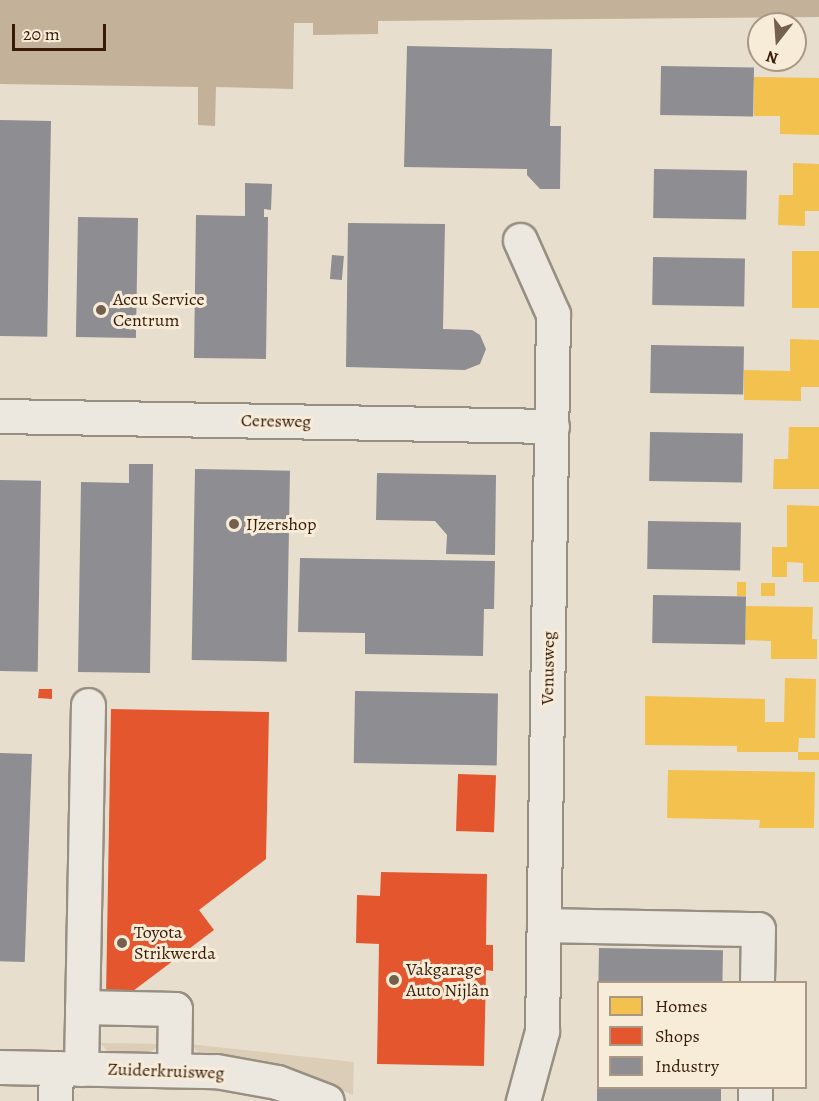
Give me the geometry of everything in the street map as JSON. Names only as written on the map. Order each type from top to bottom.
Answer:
[{"type":"street","name":"Venusweg","points":[[520,240],[553,314],[542,1031],[523,1101]]},
{"type":"street","name":"Ceresweg","points":[[0,416],[552,426]]},
{"type":"street","points":[[55,1101],[68,1068],[82,1007],[88,705]]},
{"type":"street","points":[[544,925],[758,929],[757,981]]},
{"type":"street","points":[[82,1007],[175,1009],[174,1070]]},
{"type":"street","name":"Zuiderkruisweg","points":[[0,1067],[174,1070],[248,1075],[317,1099]]},
{"type":"shaded area","points":[[0,0],[819,0],[819,17],[807,17],[807,12],[747,12],[747,18],[378,21],[378,34],[313,35],[313,23],[294,23],[293,89],[216,87],[215,126],[198,125],[198,87],[0,84]]},
{"type":"shaded area","points":[[101,1043],[162,1044],[149,1053],[109,1053]]},
{"type":"shaded area","points":[[189,1044],[354,1062],[353,1095],[293,1070],[256,1060],[201,1054]]},
{"type":"building: Homes","points":[[754,77],[819,78],[819,135],[780,134],[780,116],[754,116]]},
{"type":"building: Homes","points":[[793,163],[819,164],[819,211],[805,211],[805,226],[778,225],[779,195],[793,195]]},
{"type":"building: Homes","points":[[792,251],[819,251],[819,308],[792,308]]},
{"type":"building: Homes","points":[[790,339],[819,340],[819,387],[801,387],[801,401],[744,400],[744,370],[790,371]]},
{"type":"building: Homes","points":[[789,427],[819,427],[819,489],[773,489],[774,459],[788,459]]},
{"type":"building: Homes","points":[[787,505],[819,506],[819,582],[803,582],[803,563],[787,562],[787,577],[772,577],[772,547],[787,547]]},
{"type":"building: Homes","points":[[737,582],[746,582],[746,596],[737,596]]},
{"type":"building: Homes","points":[[761,583],[775,583],[775,596],[761,596]]},
{"type":"building: Homes","points":[[746,606],[813,607],[812,639],[817,639],[817,659],[771,659],[771,641],[745,640]]},
{"type":"building: Homes","points":[[785,678],[816,679],[815,738],[799,738],[798,752],[737,752],[737,746],[645,745],[645,696],[765,699],[765,722],[784,722]]},
{"type":"building: Homes","points":[[798,752],[819,752],[819,760],[798,760]]},
{"type":"building: Homes","points":[[668,770],[815,772],[814,828],[759,828],[760,820],[667,818]]},
{"type":"building: Shops","points":[[39,689],[52,689],[52,699],[38,698]]},
{"type":"building: Shops","points":[[111,709],[269,712],[266,859],[199,910],[214,930],[125,997],[106,997]]},
{"type":"building: Shops","points":[[458,774],[496,775],[494,832],[456,831]]},
{"type":"building: Shops","points":[[381,872],[487,874],[486,945],[493,945],[493,971],[486,970],[484,1066],[377,1064],[379,944],[356,943],[357,895],[380,896]]},
{"type":"building: Industry","points":[[407,46],[552,49],[550,126],[561,126],[560,189],[540,189],[527,175],[527,169],[404,167]]},
{"type":"building: Industry","points":[[661,66],[747,68],[747,72],[754,72],[753,117],[660,115]]},
{"type":"building: Industry","points":[[0,120],[51,121],[47,337],[0,336]]},
{"type":"building: Industry","points":[[654,169],[747,171],[746,220],[653,218]]},
{"type":"building: Industry","points":[[245,183],[272,184],[271,210],[264,209],[264,217],[268,217],[266,359],[194,358],[196,215],[245,216]]},
{"type":"building: Industry","points":[[78,217],[138,218],[136,338],[76,337]]},
{"type":"building: Industry","points":[[348,223],[445,224],[443,329],[472,330],[480,335],[486,349],[480,364],[465,370],[346,367]]},
{"type":"building: Industry","points":[[332,255],[344,256],[342,280],[330,279]]},
{"type":"building: Industry","points":[[653,257],[745,259],[744,307],[652,305]]},
{"type":"building: Industry","points":[[651,345],[744,347],[743,395],[650,393]]},
{"type":"building: Industry","points":[[650,432],[743,434],[742,483],[649,481]]},
{"type":"building: Industry","points":[[129,464],[153,464],[150,673],[78,672],[81,482],[129,483]]},
{"type":"building: Industry","points":[[195,469],[290,471],[287,662],[192,660]]},
{"type":"building: Industry","points":[[377,473],[496,475],[495,555],[446,554],[447,535],[435,521],[376,520]]},
{"type":"building: Industry","points":[[0,480],[41,481],[38,672],[0,671]]},
{"type":"building: Industry","points":[[648,521],[741,523],[740,571],[647,569]]},
{"type":"building: Industry","points":[[300,558],[495,561],[494,609],[484,609],[483,656],[365,654],[365,633],[298,632]]},
{"type":"building: Industry","points":[[653,595],[746,597],[745,645],[652,643]]},
{"type":"building: Industry","points":[[355,691],[498,693],[497,765],[354,763]]},
{"type":"building: Industry","points":[[0,753],[32,754],[25,962],[0,961]]},
{"type":"building: Industry","points":[[599,948],[723,950],[722,981],[598,981]]},
{"type":"building: Industry","points":[[597,1089],[721,1089],[721,1101],[597,1101]]},
{"type":"place","name":"Accu Service Centrum","points":[[101,310]]},
{"type":"place","name":"IJzershop","points":[[234,524]]},
{"type":"place","name":"Toyota Strikwerda","points":[[122,943]]},
{"type":"place","name":"Vakgarage Auto Nijlân","points":[[394,980]]}]
